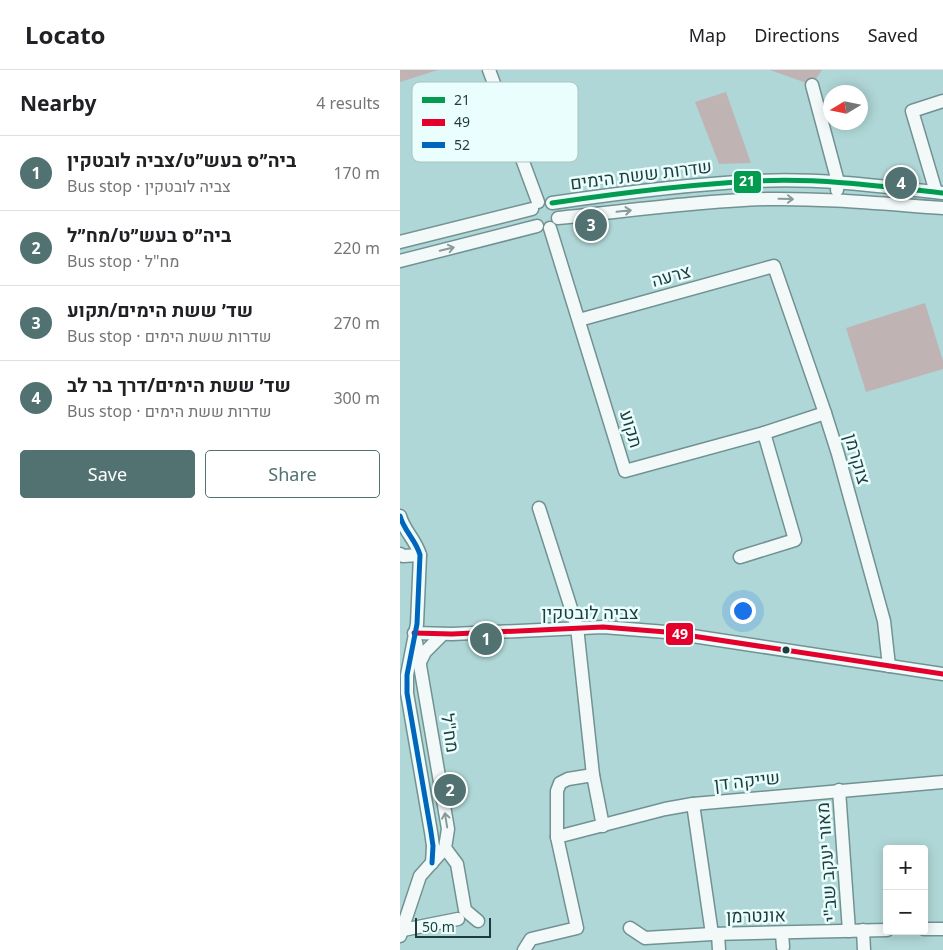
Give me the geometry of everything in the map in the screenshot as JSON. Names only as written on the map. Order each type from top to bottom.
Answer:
[{"type":"street","points":[[489,70],[493,82]]},
{"type":"street","points":[[812,85],[838,182],[837,200]]},
{"type":"street","points":[[939,192],[912,111],[943,101]]},
{"type":"street","points":[[520,162],[535,206],[532,219],[548,224],[558,210],[552,203]]},
{"type":"street","name":"שדרות ששת הימים","points":[[535,206],[548,201],[552,203],[646,189],[758,181],[838,182],[939,192]]},
{"type":"street","name":"שדרות ששת הימים","points":[[400,261],[548,224],[714,202],[768,199],[837,200],[943,208]]},
{"type":"street","points":[[400,242],[535,206]]},
{"type":"street","name":"תקוע","points":[[548,224],[626,471],[764,433],[825,413]]},
{"type":"street","name":"צרעה","points":[[579,320],[774,266]]},
{"type":"street","name":"צוקרמן","points":[[774,266],[825,413],[884,621],[889,666]]},
{"type":"street","points":[[740,557],[795,540],[764,433]]},
{"type":"street","points":[[539,508],[577,627],[593,775],[603,826]]},
{"type":"street","points":[[400,516],[402,526],[417,545],[420,555],[403,556],[400,554]]},
{"type":"street","name":"מח\"ל","points":[[420,555],[416,624],[404,675],[433,846],[432,863]]},
{"type":"street","name":"צביה לובטקין","points":[[414,633],[443,634],[603,627],[666,632],[943,674]]},
{"type":"street","name":"מח\"ל","points":[[414,633],[448,829],[445,848]]},
{"type":"street","points":[[420,662],[425,652],[443,634]]},
{"type":"street","points":[[524,950],[530,939],[577,928],[557,837],[557,791],[560,783],[568,778],[593,775]]},
{"type":"street","name":"שייקה דן","points":[[557,837],[665,809],[693,804],[943,782]]},
{"type":"street","name":"מאור יעקב שב\"י","points":[[839,790],[849,931]]},
{"type":"street","points":[[693,804],[719,950]]},
{"type":"street","points":[[401,933],[420,876],[445,848],[456,864],[465,910],[478,921]]},
{"type":"street","points":[[401,933],[458,918]]},
{"type":"street","name":"אונטרמן","points":[[630,928],[645,938],[715,934],[883,930]]},
{"type":"street","points":[[928,929],[943,929]]},
{"type":"street","name":"מאור יעקב שב\"י","points":[[863,930],[864,950]]},
{"type":"street","points":[[782,933],[784,947]]},
{"type":"shaded area","points":[[400,70],[438,70],[400,82]]},
{"type":"shaded area","points":[[770,70],[822,70],[812,85]]},
{"type":"shaded area","points":[[726,92],[751,163],[719,164],[695,102]]},
{"type":"shaded area","points":[[925,303],[943,361],[943,369],[866,392],[846,328]]},
{"type":"transit line","name":"21","points":[[552,203],[629,192],[731,182],[780,180],[850,183],[943,193]]},
{"type":"transit line","name":"52","points":[[400,516],[420,555],[417,624],[407,675],[407,693],[431,832],[433,846],[432,863]]},
{"type":"transit line","name":"49","points":[[414,633],[452,634],[603,627],[666,632],[943,674]]},
{"type":"place","name":"שד׳ ששת הימים/דרך בר לב","points":[[901,183]]},
{"type":"place","name":"שד׳ ששת הימים/תקוע","points":[[591,225]]},
{"type":"place","name":"ביה״ס בעש״ט/צביה לובטקין","points":[[486,639]]},
{"type":"place","name":"ביה״ס בעש״ט/מח״ל","points":[[450,790]]}]
